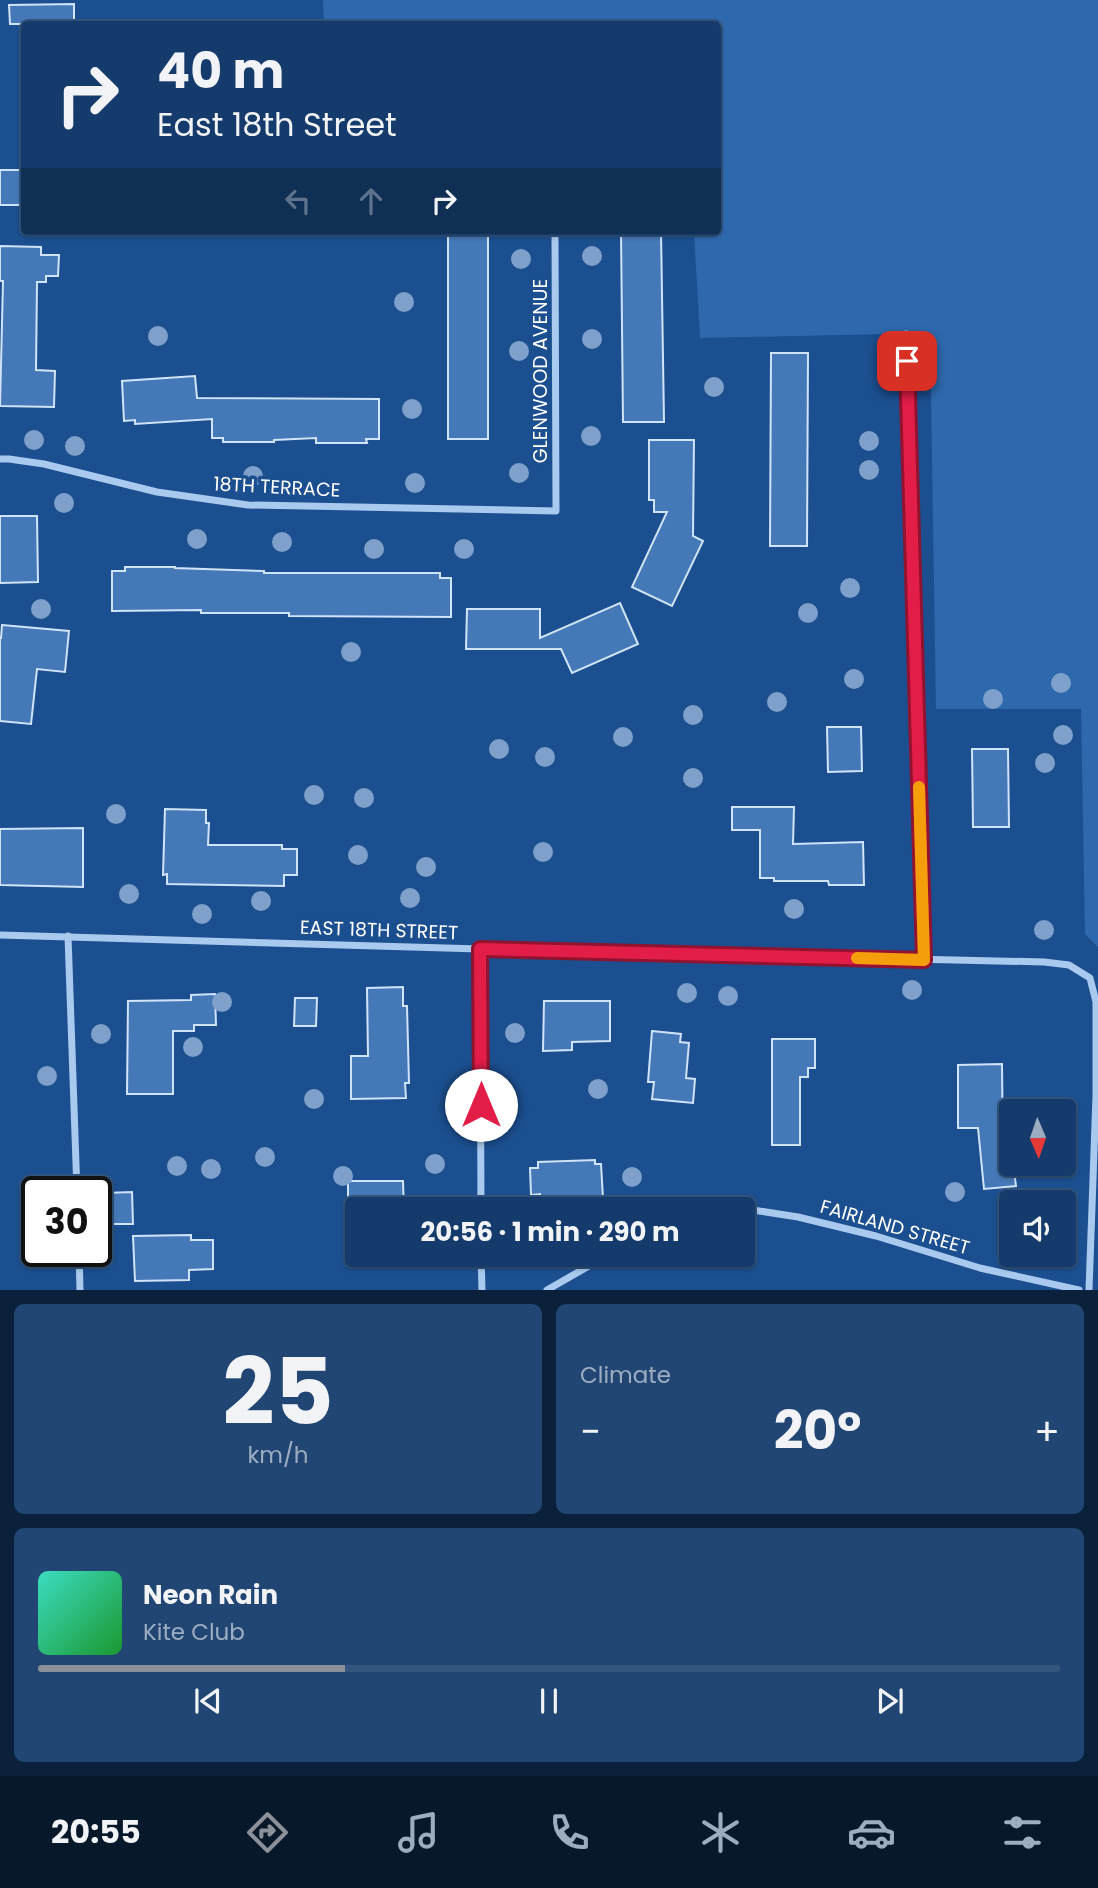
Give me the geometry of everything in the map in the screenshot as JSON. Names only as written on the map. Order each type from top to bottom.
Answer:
[{"type":"street","name":"GLENWOOD AVENUE","points":[[555,235],[556,512]]},
{"type":"street","points":[[906,334],[924,960]]},
{"type":"street","name":"18TH TERRACE","points":[[0,459],[44,464],[157,492],[248,505],[556,512]]},
{"type":"street","name":"EAST 18TH STREET","points":[[0,935],[1044,962],[1069,965],[1090,978],[1096,1002],[1096,1096],[1089,1290]]},
{"type":"street","points":[[68,936],[76,1176]]},
{"type":"street","points":[[480,949],[481,1197]]},
{"type":"street","name":"FAIRLAND STREET","points":[[755,1210],[798,1217],[876,1236],[980,1268],[1079,1290]]},
{"type":"street","points":[[79,1267],[80,1290]]},
{"type":"street","points":[[481,1267],[482,1290]]},
{"type":"street","points":[[547,1290],[587,1267]]},
{"type":"shaded area","points":[[323,0],[1098,0],[1098,947],[1085,934],[1081,709],[936,709],[930,333],[700,338],[694,235],[721,235],[721,21],[324,21]]},
{"type":"building","points":[[74,4],[74,21],[21,21],[21,24],[10,24],[9,5]]},
{"type":"building","points":[[0,170],[21,170],[21,205],[0,205]]},
{"type":"building","points":[[448,235],[488,235],[488,439],[448,439]]},
{"type":"building","points":[[621,235],[661,235],[664,422],[623,422]]},
{"type":"building","points":[[0,246],[41,247],[41,255],[59,255],[58,276],[46,276],[46,282],[37,282],[36,370],[55,371],[54,407],[0,406],[3,281],[0,281]]},
{"type":"building","points":[[771,353],[808,353],[807,546],[770,546]]},
{"type":"building","points":[[195,376],[197,398],[379,399],[379,439],[366,439],[367,443],[316,443],[316,438],[274,442],[223,442],[223,438],[212,438],[212,419],[135,424],[135,420],[124,421],[122,381]]},
{"type":"building","points":[[649,440],[694,440],[693,536],[703,541],[672,606],[632,587],[667,512],[654,512],[654,500],[649,500]]},
{"type":"building","points":[[0,516],[37,516],[38,582],[0,583]]},
{"type":"building","points":[[125,567],[175,567],[264,573],[440,573],[440,578],[451,578],[451,617],[289,616],[289,613],[201,613],[201,610],[112,611],[112,571],[125,571]]},
{"type":"building","points":[[620,603],[638,644],[572,673],[561,649],[466,649],[467,609],[540,609],[540,638]]},
{"type":"building","points":[[2,625],[69,631],[65,672],[37,669],[31,724],[0,721]]},
{"type":"building","points":[[827,727],[861,727],[862,771],[828,772]]},
{"type":"building","points":[[972,749],[1008,749],[1009,827],[973,827]]},
{"type":"building","points":[[732,807],[794,807],[793,844],[863,842],[864,885],[829,885],[828,881],[774,881],[774,878],[760,878],[760,830],[732,830]]},
{"type":"building","points":[[165,809],[206,810],[206,823],[209,823],[208,845],[282,845],[282,849],[297,849],[297,875],[284,875],[284,886],[167,884],[167,874],[163,875]]},
{"type":"building","points":[[83,828],[83,887],[0,885],[0,829]]},
{"type":"building","points":[[403,987],[403,1006],[407,1006],[409,1083],[405,1083],[406,1098],[351,1099],[351,1056],[368,1056],[367,988]]},
{"type":"building","points":[[215,994],[216,1025],[194,1025],[194,1031],[173,1031],[173,1094],[127,1094],[128,1001],[191,1000],[191,995]]},
{"type":"building","points":[[295,998],[317,998],[316,1026],[294,1026]]},
{"type":"building","points":[[544,1001],[610,1001],[610,1041],[572,1042],[572,1050],[543,1051]]},
{"type":"building","points":[[652,1031],[681,1034],[680,1042],[689,1043],[686,1078],[695,1079],[693,1103],[652,1099],[654,1082],[648,1082]]},
{"type":"building","points":[[772,1039],[815,1039],[815,1068],[808,1068],[808,1077],[800,1077],[800,1145],[772,1145]]},
{"type":"building","points":[[1002,1064],[999,1176],[1015,1176],[1016,1186],[984,1189],[978,1128],[958,1128],[958,1065]]},
{"type":"building","points":[[595,1160],[595,1164],[601,1164],[603,1197],[531,1195],[530,1168],[538,1168],[538,1162]]},
{"type":"building","points":[[348,1181],[403,1181],[404,1197],[348,1197]]},
{"type":"building","points":[[132,1192],[133,1224],[112,1224],[112,1193]]},
{"type":"building","points":[[191,1235],[191,1240],[213,1240],[213,1269],[189,1270],[189,1280],[135,1281],[133,1236]]},
{"type":"slow traffic","points":[[857,958],[924,960],[919,787]]},
{"type":"route","points":[[481,1105],[480,949],[924,960],[907,361]]}]
